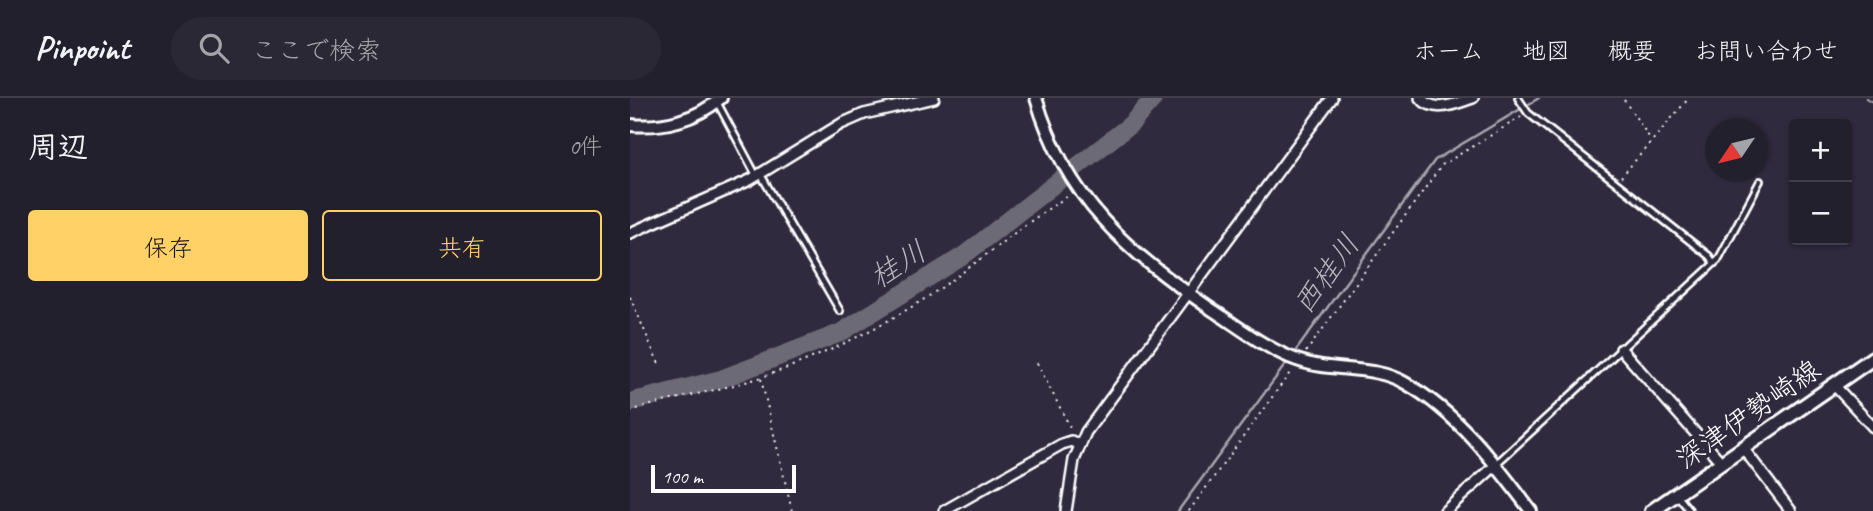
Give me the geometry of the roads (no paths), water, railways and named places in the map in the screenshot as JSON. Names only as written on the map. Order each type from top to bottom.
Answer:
[{"type":"main road","name":"深津伊勢崎線","points":[[1652,511],[1873,358]]},
{"type":"street","points":[[630,233],[759,175],[853,119],[934,98]]},
{"type":"street","points":[[1036,98],[1061,161],[1076,188],[1118,238],[1189,293],[1293,359],[1375,372],[1399,380],[1437,407],[1496,465],[1531,511]]},
{"type":"street","points":[[1066,511],[1078,444],[1332,98]]},
{"type":"street","points":[[1420,98],[1432,107],[1473,98]]},
{"type":"street","points":[[630,125],[676,122],[719,100]]},
{"type":"street","points":[[1621,349],[1721,462]]},
{"type":"street","points":[[1834,385],[1873,427]]},
{"type":"street","points":[[944,511],[1062,444],[1071,441],[1078,444]]},
{"type":"street","points":[[1743,448],[1791,511]]},
{"type":"street","points":[[1445,511],[1496,465]]},
{"type":"lane","points":[[719,100],[759,175],[840,311]]},
{"type":"lane","points":[[1519,100],[1527,111],[1709,256],[1714,263]]},
{"type":"lane","points":[[1496,465],[1714,263],[1722,254],[1759,182]]},
{"type":"lane","points":[[1676,494],[1690,511]]},
{"type":"waterway","name":"桂川","points":[[630,402],[721,379],[840,333],[963,256],[1131,124],[1154,98]]},
{"type":"waterway","name":"西桂川","points":[[1292,356],[1435,160],[1539,98]]},
{"type":"waterway","name":"西桂川","points":[[1866,98],[1873,102]]},
{"type":"waterway","name":"西桂川","points":[[1178,511],[1288,361]]}]
